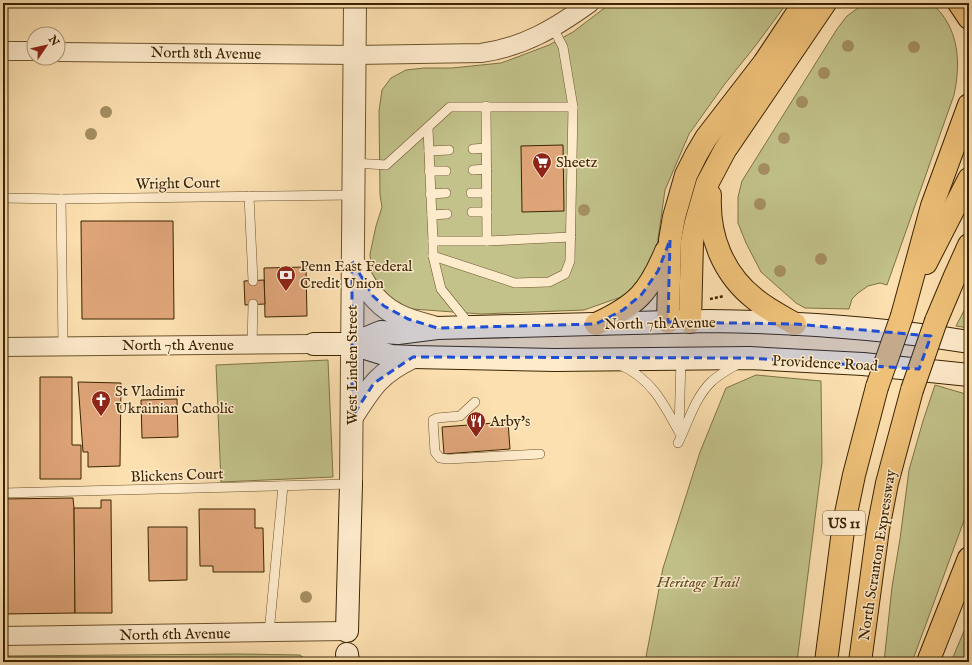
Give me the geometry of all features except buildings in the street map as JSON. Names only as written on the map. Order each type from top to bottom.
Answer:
[{"type":"highway","points":[[668,322],[670,240],[679,195],[686,175],[706,138],[764,63],[804,3]]},
{"type":"highway","points":[[690,322],[693,236],[700,202],[707,184],[715,166],[729,144],[825,3]]},
{"type":"highway","points":[[959,3],[969,18]]},
{"type":"highway","points":[[902,316],[932,206],[969,105]]},
{"type":"highway","points":[[715,166],[710,190],[709,206],[713,238],[725,265],[744,289],[767,308],[795,324]]},
{"type":"highway","name":"US 11","points":[[826,662],[844,523],[854,475],[877,387],[902,316],[929,257],[969,179]]},
{"type":"highway","points":[[596,324],[623,310],[642,294],[658,271],[670,240]]},
{"type":"highway","name":"North Scranton Expressway","points":[[860,662],[878,529],[888,476],[912,390],[936,321],[969,245]]},
{"type":"highway","points":[[928,662],[969,558]]},
{"type":"main road","name":"West Linden Street","points":[[348,658],[347,631],[352,417],[355,3]]},
{"type":"main road","points":[[352,261],[364,284],[373,296],[384,306],[402,317],[437,328]]},
{"type":"main road","name":"North 7th Avenue","points":[[352,344],[381,332],[398,333],[437,328],[668,322],[750,322],[858,327],[969,342]]},
{"type":"main road","points":[[668,322],[680,358]]},
{"type":"main road","points":[[680,358],[690,322]]},
{"type":"main road","name":"North 7th Avenue","points":[[314,344],[352,344],[391,356],[413,358],[554,360],[680,358]]},
{"type":"main road","points":[[352,417],[374,383],[382,375],[400,363],[413,358]]},
{"type":"main road","name":"Providence Road","points":[[680,358],[749,358],[871,365],[969,375]]},
{"type":"street","name":"North 8th Avenue","points":[[66,52],[355,55],[480,53],[500,50],[517,45],[553,28],[590,3]]},
{"type":"street","points":[[3,51],[26,51]]},
{"type":"street","name":"North 7th Avenue","points":[[3,347],[314,344]]},
{"type":"street","name":"North 6th Avenue","points":[[3,636],[347,631]]},
{"type":"lane","points":[[433,256],[515,283],[549,282],[565,274],[570,261],[574,107],[563,47],[553,28]]},
{"type":"lane","points":[[486,106],[487,241]]},
{"type":"lane","points":[[354,164],[386,165],[428,129],[450,107],[574,107]]},
{"type":"lane","points":[[428,129],[433,256],[440,289],[472,328]]},
{"type":"lane","points":[[473,149],[486,148]]},
{"type":"lane","points":[[428,151],[449,150]]},
{"type":"lane","points":[[473,170],[487,169]]},
{"type":"lane","points":[[429,171],[446,171]]},
{"type":"lane","points":[[430,194],[446,193]]},
{"type":"lane","points":[[471,193],[487,193]]},
{"type":"lane","name":"Wright Court","points":[[3,198],[61,199],[353,195]]},
{"type":"lane","points":[[249,196],[253,281]]},
{"type":"lane","points":[[61,199],[63,346]]},
{"type":"lane","points":[[472,212],[487,212]]},
{"type":"lane","points":[[432,215],[447,214]]},
{"type":"lane","points":[[432,241],[487,241],[571,237]]},
{"type":"lane","points":[[252,345],[253,304]]},
{"type":"lane","points":[[680,358],[678,443],[698,400],[712,381],[728,369],[749,358]]},
{"type":"lane","points":[[608,359],[634,372],[650,385],[664,404],[679,432]]},
{"type":"lane","points":[[475,402],[460,416],[437,418],[433,420],[435,452],[440,458],[448,459],[540,454]]},
{"type":"lane","name":"Blickens Court","points":[[3,493],[351,484]]},
{"type":"lane","points":[[269,633],[283,486]]},
{"type":"path","points":[[707,299],[731,295]]},
{"type":"highlighted area","points":[[670,240],[668,322],[795,324],[931,336],[919,369],[749,358],[413,357],[374,383],[352,417],[352,261],[373,296],[384,306],[408,319],[437,328],[596,324],[623,310],[642,294],[658,271]]},
{"type":"green space","points":[[611,3],[787,3],[724,85],[689,134],[665,190],[657,246],[643,282],[621,297],[584,310],[481,314],[412,309],[398,306],[384,296],[372,278],[370,254],[382,207],[380,195],[379,111],[382,90],[391,78],[406,70],[424,68],[452,68],[501,63],[549,45],[573,32]]},
{"type":"green space","points":[[865,3],[929,3],[936,7],[947,22],[955,42],[958,63],[954,95],[887,285],[880,283],[868,286],[852,299],[849,309],[805,308],[796,303],[761,272],[746,243],[738,223],[738,197],[742,181],[837,29],[847,16]]},
{"type":"green space","points":[[969,301],[969,328],[956,326]]},
{"type":"green space","points":[[328,360],[333,477],[221,482],[216,365]]},
{"type":"green space","name":"Heritage Trail","points":[[756,375],[821,381],[822,462],[797,662],[645,662],[663,568],[700,452],[726,388]]},
{"type":"green space","points":[[935,385],[969,395],[969,507],[912,662],[884,662],[892,587],[909,470]]},
{"type":"green space","points":[[969,619],[969,662],[951,662]]},
{"type":"green space","points":[[240,654],[300,655],[309,662],[3,662],[3,656]]},
{"type":"place","name":"Sheetz","points":[[542,179]]},
{"type":"place","name":"Penn East Federal Credit Union","points":[[286,292]]},
{"type":"place","name":"St Vladimir Ukrainian Catholic","points":[[101,417]]},
{"type":"place","name":"Arby's","points":[[476,438]]}]
